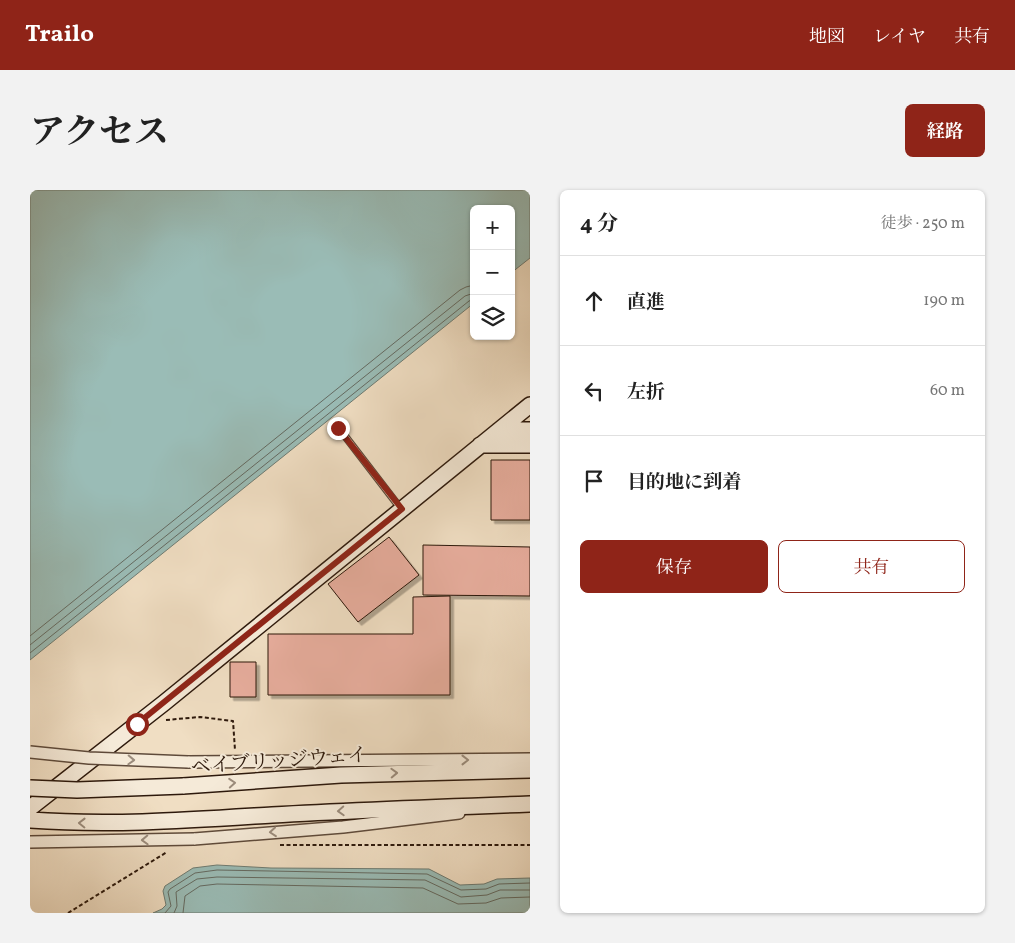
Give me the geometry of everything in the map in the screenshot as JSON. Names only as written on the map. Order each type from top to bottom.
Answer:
[{"type":"street","points":[[30,808],[164,703],[530,405]]},
{"type":"street","points":[[499,430],[530,430]]},
{"type":"street","points":[[480,445],[530,445]]},
{"type":"street","points":[[30,752],[89,758],[188,762],[530,760]]},
{"type":"street","name":"ベイブリッジウェイ","points":[[30,788],[77,790],[183,786],[341,775],[530,770]]},
{"type":"street","points":[[30,820],[115,823],[398,808],[530,804]]},
{"type":"street","points":[[30,842],[194,839],[343,827],[530,804]]},
{"type":"lane","points":[[338,428],[402,509]]},
{"type":"path","points":[[163,720],[200,717],[233,721],[235,755]]},
{"type":"path","points":[[277,845],[530,845]]},
{"type":"path","points":[[68,913],[168,851]]},
{"type":"water","points":[[30,190],[530,190],[530,258],[515,270],[515,205],[470,205],[470,306],[30,660]]},
{"type":"water","points":[[217,865],[271,868],[429,869],[460,885],[484,884],[497,879],[530,878],[530,913],[153,913],[166,905],[163,891],[165,886],[193,868]]},
{"type":"building","points":[[491,460],[530,460],[530,520],[491,520]]},
{"type":"building","points":[[389,537],[419,575],[358,622],[328,584]]},
{"type":"building","points":[[423,545],[530,547],[530,596],[423,595]]},
{"type":"building","points":[[450,596],[450,695],[268,695],[268,634],[413,634],[413,597]]},
{"type":"building","points":[[230,662],[256,662],[256,697],[230,697]]},
{"type":"route","points":[[137,724],[402,509],[338,428]]}]
